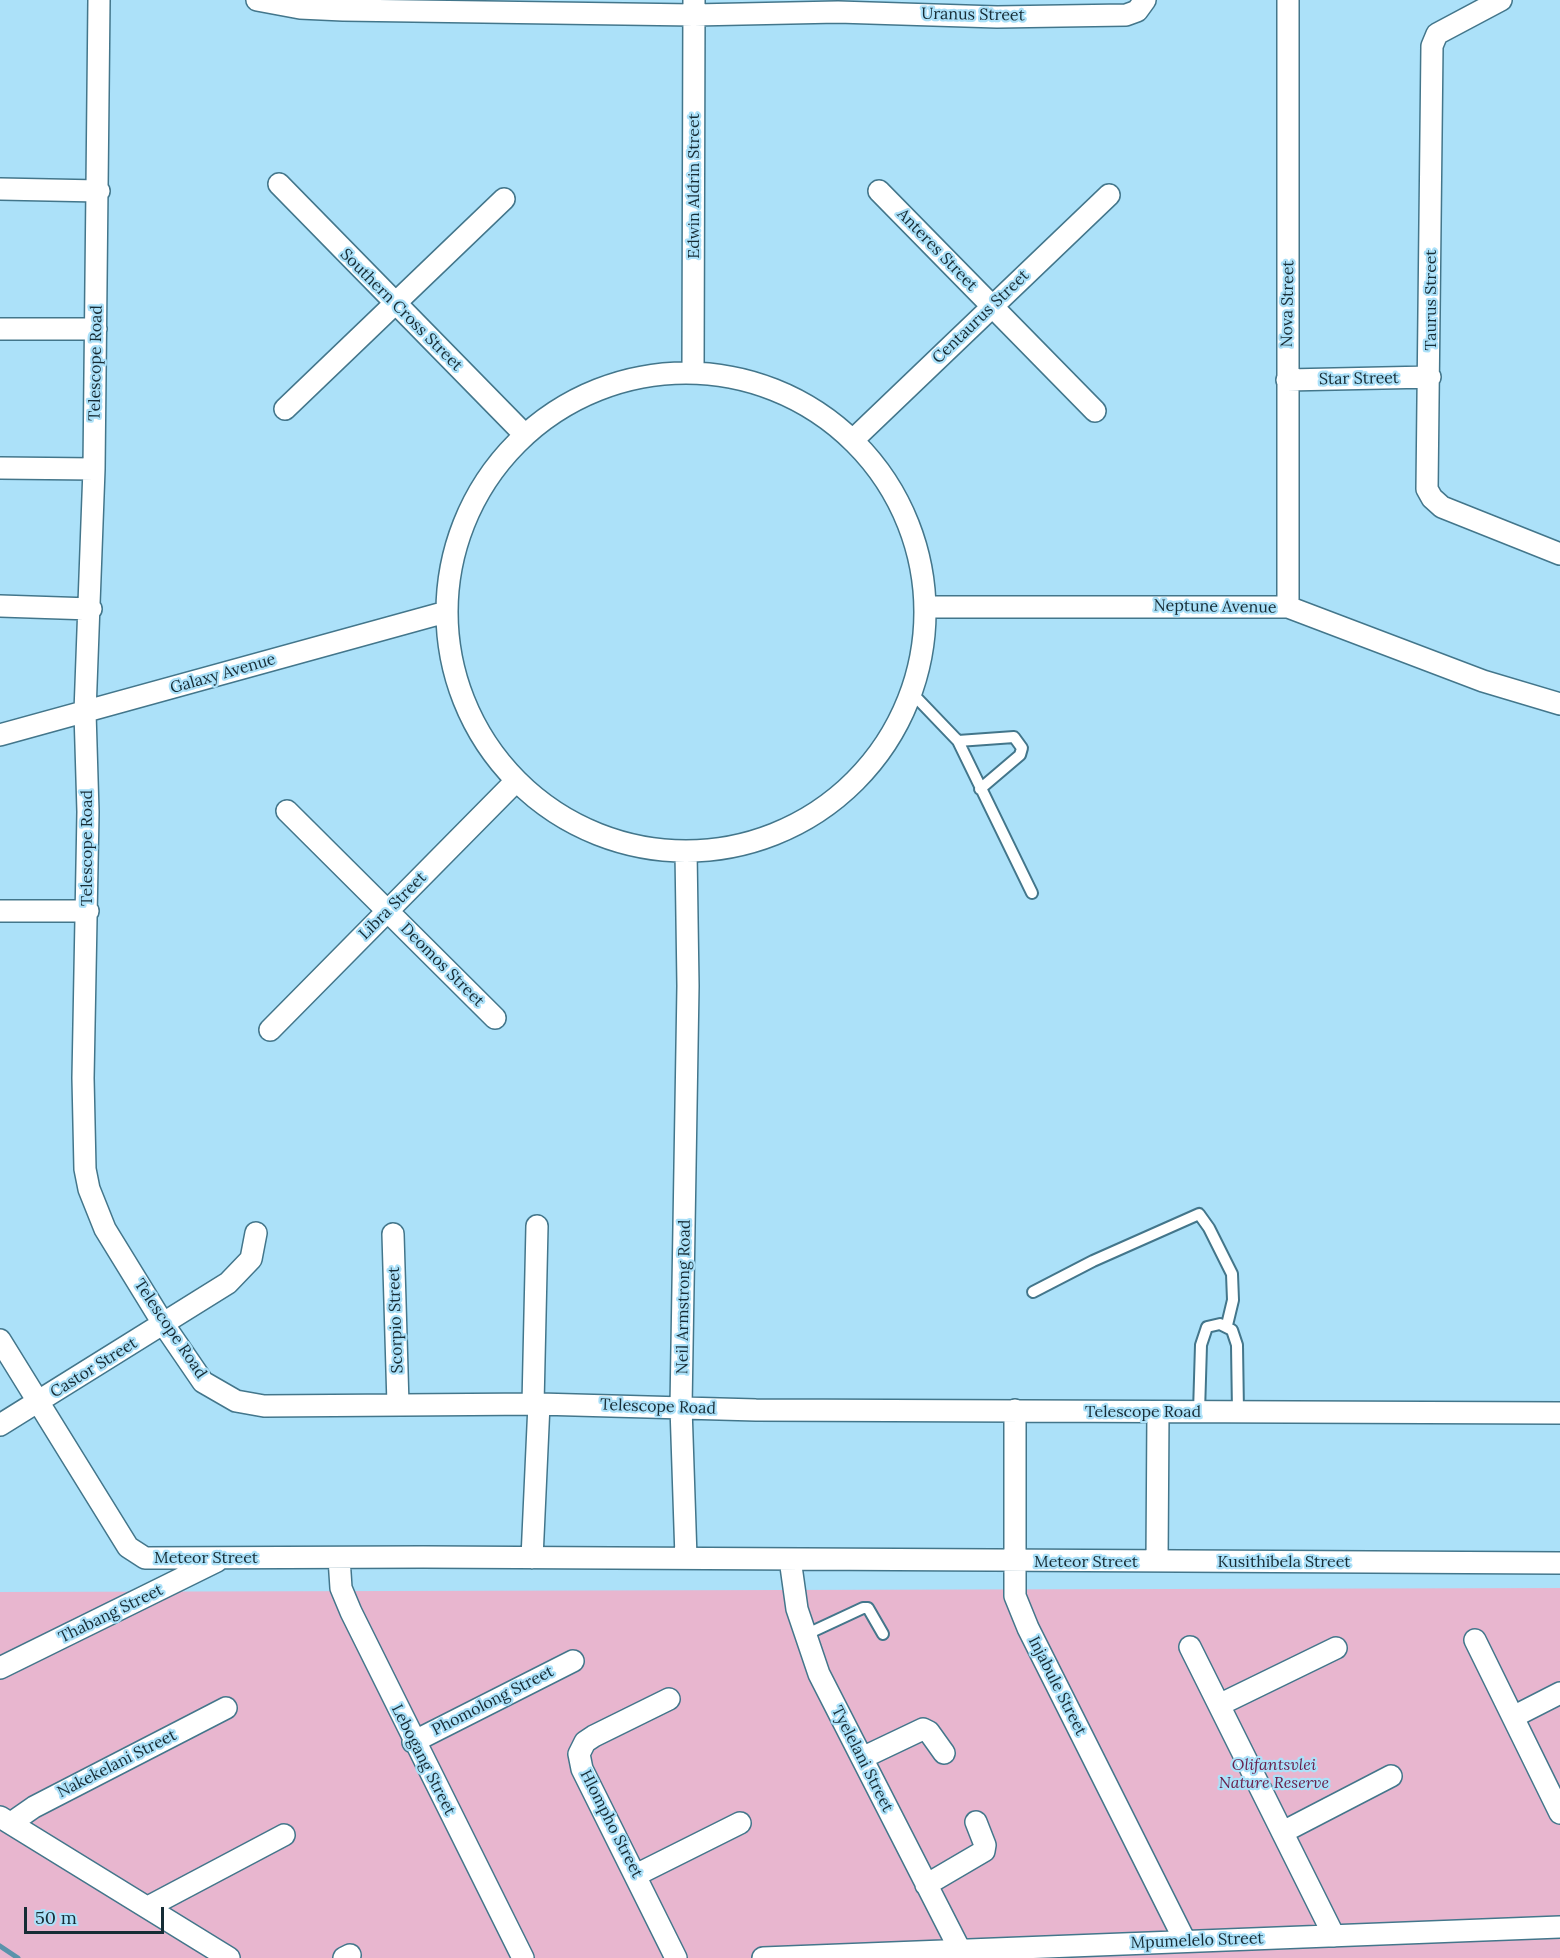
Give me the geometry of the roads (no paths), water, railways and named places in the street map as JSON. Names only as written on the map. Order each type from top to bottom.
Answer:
[{"type":"street","name":"Telescope Road","points":[[99,0],[99,191],[94,469],[91,609],[85,712],[87,911],[83,1078],[84,1146],[89,1190],[105,1229],[164,1325],[203,1382],[236,1401],[264,1406],[536,1404],[756,1410],[1560,1413]]},
{"type":"street","name":"Uranus Street","points":[[256,0],[300,8],[343,10],[838,6],[997,17],[1122,16],[1137,10],[1145,0]]},
{"type":"street","name":"Nova Street","points":[[1288,0],[1288,608]]},
{"type":"street","name":"Taurus Street","points":[[1501,0],[1437,34],[1432,46],[1431,377],[1427,486],[1436,503],[1451,511],[1560,554]]},
{"type":"street","name":"Edwin Aldrin Street","points":[[693,372],[694,7]]},
{"type":"street","name":"Southern Cross Street","points":[[279,184],[525,435]]},
{"type":"street","points":[[0,189],[99,191]]},
{"type":"street","name":"Anteres Street","points":[[879,191],[1095,411]]},
{"type":"street","name":"Centaurus Street","points":[[854,439],[1109,195]]},
{"type":"street","points":[[285,409],[504,198]]},
{"type":"street","points":[[0,329],[96,329]]},
{"type":"street","points":[[693,372],[738,377],[780,391],[819,412],[854,439],[884,475],[907,516],[921,560],[926,607],[920,665],[912,693],[885,745],[867,768],[823,807],[772,835],[744,844],[686,851],[644,847],[593,833],[548,808],[516,781],[486,745],[464,704],[450,658],[446,612],[451,562],[466,515],[491,472],[525,435],[553,412],[594,391],[620,381],[657,374],[693,372]]},
{"type":"street","name":"Star Street","points":[[1287,380],[1431,377]]},
{"type":"street","points":[[0,468],[94,469]]},
{"type":"street","points":[[0,606],[91,609]]},
{"type":"street","name":"Neptune Avenue","points":[[926,607],[1288,608],[1473,677],[1560,704]]},
{"type":"street","name":"Galaxy Avenue","points":[[0,735],[446,612]]},
{"type":"street","name":"Libra Street","points":[[270,1030],[516,781]]},
{"type":"street","name":"Deomos Street","points":[[287,812],[495,1018]]},
{"type":"street","name":"Neil Armstrong Road","points":[[686,851],[688,1008],[681,1407],[686,1558]]},
{"type":"street","points":[[0,911],[87,911]]},
{"type":"street","points":[[532,1558],[537,1227]]},
{"type":"street","name":"Castor Street","points":[[0,1425],[164,1325],[243,1271],[251,1259],[256,1233]]},
{"type":"street","name":"Scorpio Street","points":[[393,1234],[398,1405]]},
{"type":"street","name":"Meteor Street","points":[[0,1340],[37,1404],[134,1553],[145,1558],[686,1558]]},
{"type":"street","name":"Injabule Street","points":[[1015,1410],[1014,1562],[1016,1596],[1028,1628],[1185,1941]]},
{"type":"street","points":[[1157,1562],[1158,1412]]},
{"type":"street","name":"Thabang Street","points":[[0,1668],[222,1558]]},
{"type":"street","name":"Lebogang Street","points":[[339,1558],[343,1595],[413,1742],[523,1958]]},
{"type":"street","points":[[686,1558],[1014,1562]]},
{"type":"street","name":"Tyelelani Street","points":[[790,1559],[804,1636],[819,1674],[960,1950]]},
{"type":"street","name":"Meteor Street","points":[[1014,1562],[1157,1562]]},
{"type":"street","name":"Kusithibela Street","points":[[1157,1562],[1560,1563]]},
{"type":"street","points":[[1475,1640],[1560,1814]]},
{"type":"street","points":[[1190,1647],[1334,1936]]},
{"type":"street","points":[[1219,1705],[1336,1648]]},
{"type":"street","name":"Phomolong Street","points":[[413,1742],[573,1661]]},
{"type":"street","points":[[1513,1717],[1560,1693]]},
{"type":"street","name":"Hlompho Street","points":[[669,1699],[594,1736],[585,1742],[579,1754],[582,1769],[676,1958]]},
{"type":"street","name":"Nakekelani Street","points":[[5,1820],[226,1708]]},
{"type":"street","points":[[862,1758],[923,1729],[929,1732],[944,1753]]},
{"type":"street","points":[[1283,1832],[1391,1776]]},
{"type":"street","points":[[5,1820],[229,1958]]},
{"type":"street","points":[[926,1885],[984,1851],[985,1845],[976,1822]]},
{"type":"street","points":[[636,1875],[740,1823]]},
{"type":"street","points":[[148,1907],[284,1835]]},
{"type":"street","name":"Mpumelelo Street","points":[[763,1958],[1560,1926]]},
{"type":"lane","points":[[912,693],[958,741],[1032,893]]},
{"type":"lane","points":[[958,741],[1014,737],[1022,748],[1020,754],[980,789]]},
{"type":"lane","points":[[1034,1292],[1093,1261],[1199,1214],[1209,1228],[1232,1274],[1233,1300],[1227,1325],[1235,1336],[1237,1345],[1238,1412]]},
{"type":"lane","points":[[1199,1412],[1199,1364],[1204,1333],[1214,1324],[1227,1325]]},
{"type":"lane","points":[[804,1636],[863,1608],[868,1608],[883,1634]]},
{"type":"waterway","points":[[0,1946],[18,1958]]},
{"type":"park label","name":"Olifantsvlei Nature Reserve","points":[[1274,1774]]}]
